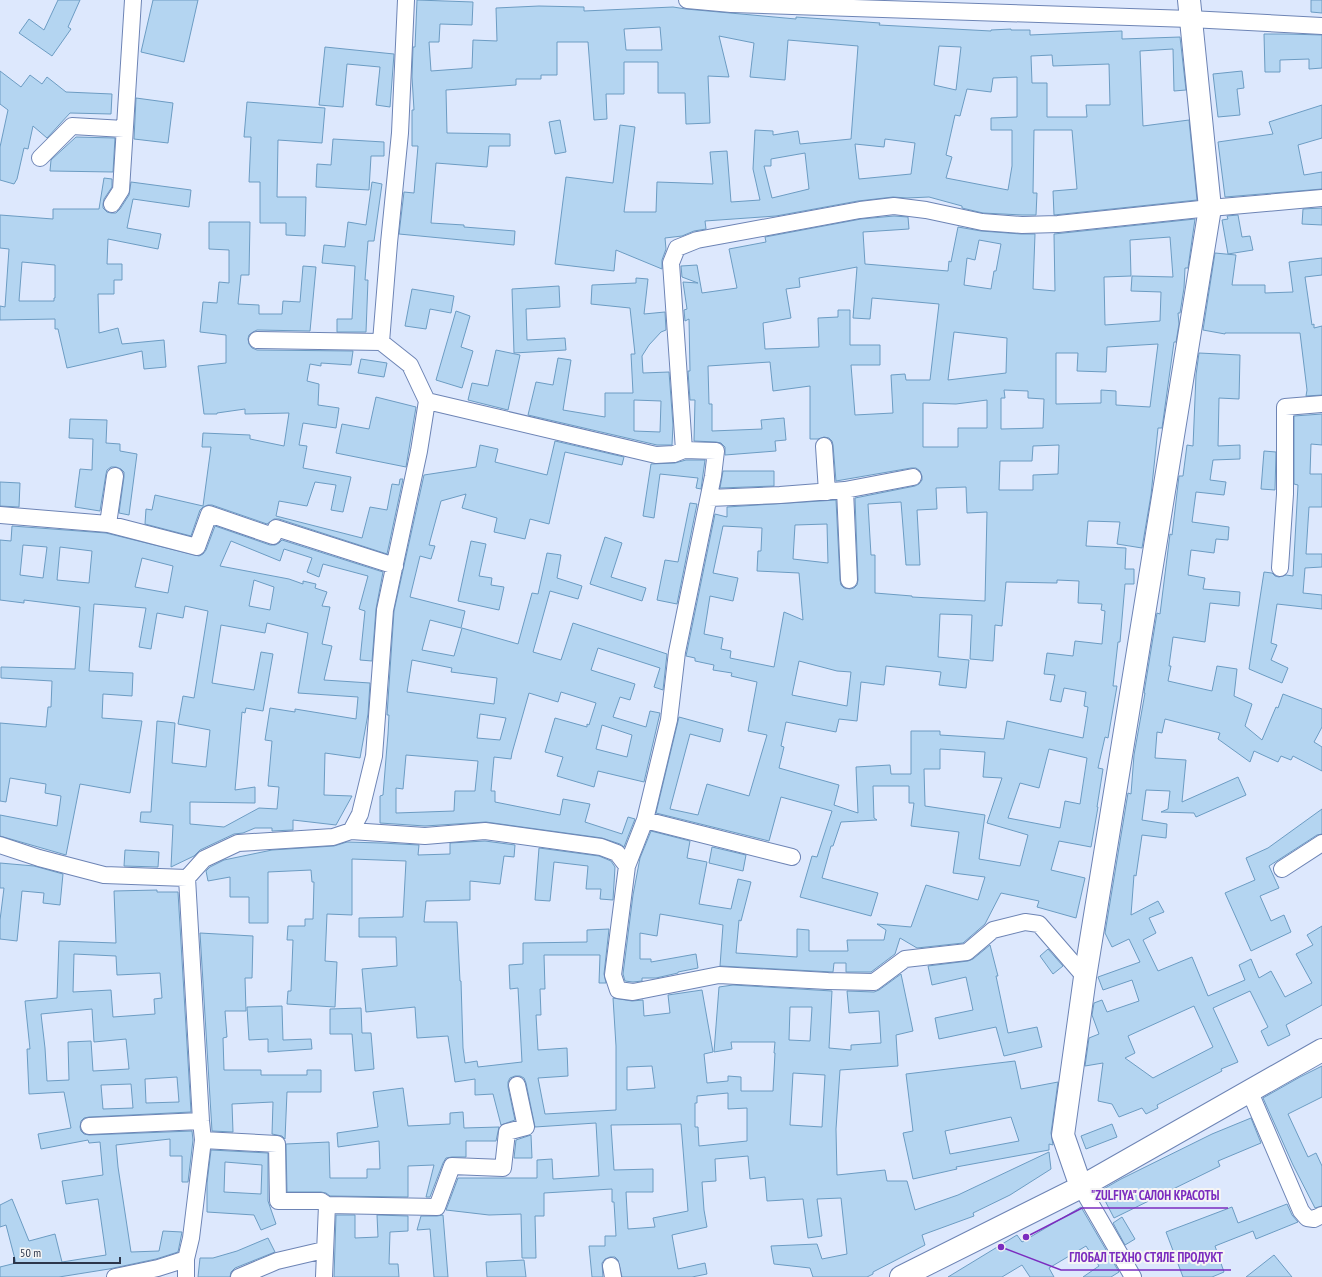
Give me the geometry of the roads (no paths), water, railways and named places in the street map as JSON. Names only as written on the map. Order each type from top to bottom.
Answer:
[{"type":"street","points":[[112,204],[121,190],[133,0]]},
{"type":"street","points":[[381,342],[388,243],[400,133],[406,0]]},
{"type":"street","points":[[687,0],[1189,10],[1322,26]]},
{"type":"street","points":[[1133,1277],[1081,1187],[1063,1135],[1085,977],[1210,208],[1189,10]]},
{"type":"street","points":[[40,158],[72,126],[124,129]]},
{"type":"street","points":[[684,450],[671,263],[677,248],[697,240],[860,210],[894,206],[926,210],[982,222],[1022,225],[1058,224],[1322,198]]},
{"type":"street","points":[[257,340],[381,342],[410,365],[427,401],[419,451],[385,610],[374,756],[360,814],[351,831]]},
{"type":"street","points":[[427,401],[656,455],[674,454],[684,450],[716,451],[709,498],[677,652],[669,720],[645,820],[627,866],[613,976],[618,990],[633,992],[719,975],[828,982],[874,982],[905,959],[967,952],[993,930],[1025,922],[1039,924],[1085,977]]},
{"type":"street","points":[[1280,568],[1285,494],[1285,406],[1322,404]]},
{"type":"street","points":[[824,446],[827,492]]},
{"type":"street","points":[[108,524],[115,476]]},
{"type":"street","points":[[709,498],[827,492],[845,490],[913,476]]},
{"type":"street","points":[[845,490],[849,580]]},
{"type":"street","points":[[0,515],[108,524],[197,547],[210,514],[273,536],[276,528],[395,566]]},
{"type":"street","points":[[645,820],[792,857]]},
{"type":"street","points":[[186,1277],[186,1259],[191,1238],[203,1140],[187,878],[204,859],[238,843],[333,837],[351,831],[425,836],[485,831],[601,847],[617,852],[627,866]]},
{"type":"street","points":[[1282,869],[1322,843]]},
{"type":"street","points":[[0,845],[38,858],[104,875],[187,878]]},
{"type":"street","points":[[901,1277],[1081,1187],[1322,1050]]},
{"type":"street","points":[[203,1140],[277,1144],[278,1201],[321,1201],[327,1205],[438,1207],[452,1166],[503,1168],[506,1132],[526,1127],[517,1085]]},
{"type":"street","points":[[1250,1090],[1301,1211],[1307,1218],[1314,1219],[1322,1215]]},
{"type":"street","points":[[89,1126],[201,1120]]},
{"type":"street","points":[[324,1277],[327,1205]]},
{"type":"street","points":[[239,1277],[278,1261],[324,1250]]},
{"type":"street","points":[[115,1277],[158,1268],[186,1259]]},
{"type":"place","name":"\"ZULFIYA\" САЛОН КРАСОТЫ","points":[[1026,1237]]},
{"type":"place","name":"ГЛОБАЛ ТЕХНО СТЯЛЕ ПРОДУКТ","points":[[1001,1247]]}]
